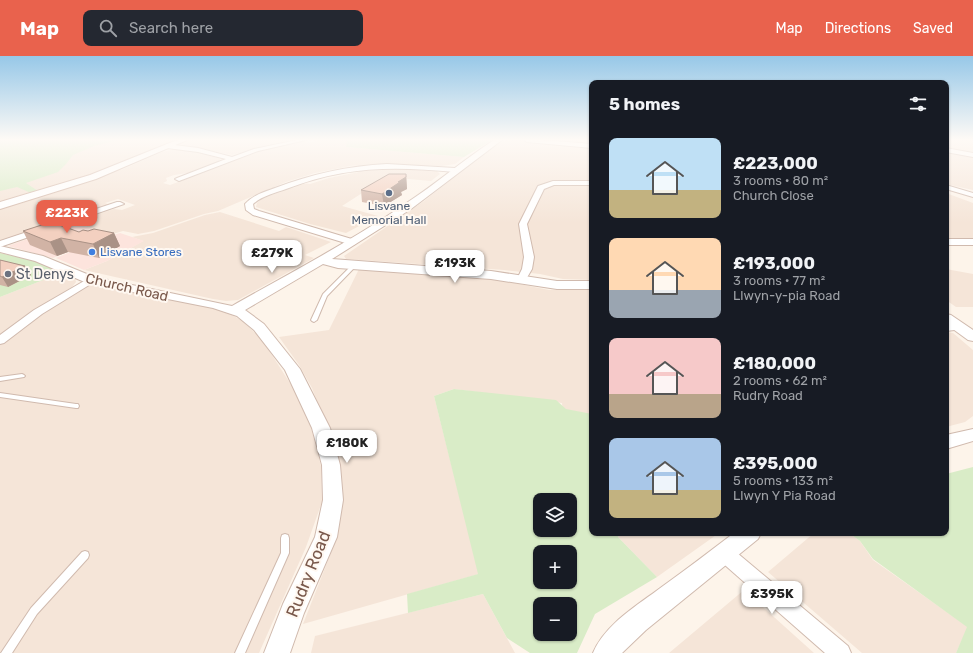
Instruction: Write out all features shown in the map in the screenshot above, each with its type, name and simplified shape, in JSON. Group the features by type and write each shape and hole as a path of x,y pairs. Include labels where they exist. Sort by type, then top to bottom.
{"main road":[{"path":"0,206 82,181 114,168"}],"street":[{"path":"179,179 209,168"},
{"path":"352,242 256,213 250,210 249,204 256,198 317,175 357,168"},
{"path":"414,168 455,170"},
{"path":"234,310 352,242 410,206 458,168"},
{"path":"522,279 527,269 529,257 523,224 541,188 553,182 589,183"},
{"path":"949,188 973,196"},
{"path":"0,244 120,204"},
{"path":"949,242 973,242"},
{"name":"Church Road","path":"0,249 39,258 91,280 234,310"},
{"path":"321,260 330,263 492,275 557,285 589,285"},
{"path":"0,341 38,312 91,280"},
{"name":"Rudry Road","path":"234,310 249,317 259,327 292,369 321,428 331,465 333,500 326,537 292,612 277,653"},
{"path":"953,327 973,337"},
{"path":"949,441 973,435"},
{"path":"606,653 616,640 637,621 746,536"},
{"path":"724,553 841,653"}],"lane":[{"path":"314,320 325,295 355,265"},
{"path":"0,379 22,376"},
{"path":"0,395 76,406"},
{"path":"240,653 285,553 285,538"},
{"path":"6,653 34,611 85,555"}],"shaded area":[{"path":"23,168 111,168 91,176 0,204 0,185"},
{"path":"126,168 202,168 188,173 166,178 167,181 163,183 170,185 215,168 341,168 315,173 286,182 218,211 204,214 154,231 138,234 123,231 109,235 74,222 114,209 122,210 135,205 118,199 105,203 110,205 0,241 0,209"},
{"path":"387,168 436,170 440,174 431,181 387,177 342,206 378,216 346,233 310,224 256,207 260,200 283,190 296,187 295,186 302,183 310,184 329,178 359,172 360,169"},
{"path":"466,168 589,168 589,280 563,279 540,274 504,270 346,259 344,256 424,201"},
{"path":"949,168 973,168 973,190 949,185"},
{"path":"949,194 973,203 973,238 949,238"},
{"path":"220,212 279,231 286,227 331,242 305,255 314,258 238,300 226,301 213,299 84,270 107,261 143,241 132,237 153,233 205,215"},
{"path":"74,222 109,235 53,258 8,246"},
{"path":"120,233 144,241 107,261 84,270 56,258 103,238"},
{"path":"359,269 499,280 549,290 589,290 589,417 563,415 562,403 454,389 434,396 479,574 303,624 338,535 342,489 339,459 312,388 299,365 279,337 329,330"},
{"path":"949,270 973,274 973,307 956,307 949,302"},
{"path":"63,274 75,279 76,282 72,287 43,305 0,336 0,297 51,277"},
{"path":"93,285 200,305 227,312 244,322 263,341 295,391 311,428 321,466 322,502 306,547 259,653 0,653 0,345 22,327 71,295"},
{"path":"949,332 953,333 973,350 973,416 965,422 949,426"},
{"path":"618,536 715,536 657,577"},
{"path":"810,536 853,536 860,541 873,560 968,627 956,653 862,653 768,572"},
{"path":"744,590 814,653 669,653"},
{"path":"483,594 515,653 311,653 315,636"}],"green space":[{"path":"0,168 62,168 58,172 26,183 38,191 31,193 17,187 0,191"},
{"path":"0,253 35,261 55,270 51,277 0,297"},
{"path":"454,389 556,400 566,409 589,413 589,536 618,536 657,577 595,614 577,653 530,653 507,638 483,594 408,613 407,594 478,574 434,396"},
{"path":"973,467 973,653 956,653 967,627 873,559 860,541 853,536 949,536 949,473"}],"building":[{"path":"389,174 406,174 406,177 382,194 361,190"},
{"path":"51,222 79,232 94,229 114,233 93,244 61,238 50,242 23,231"},
{"path":"0,260 25,266 2,277 0,276"}],"place":[{"name":"Lisvane Memorial Hall","path":"389,193"},
{"name":"Lisvane Stores","path":"92,252"},
{"name":"St Denys","path":"8,274"}]}
